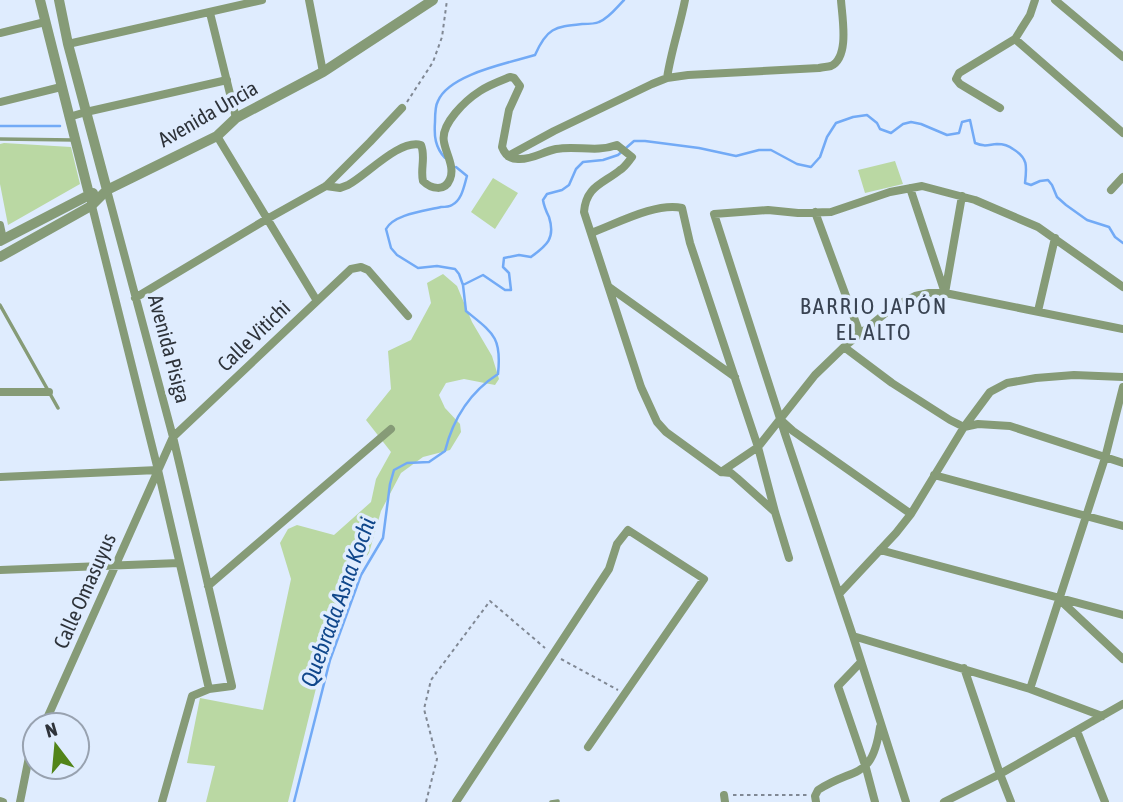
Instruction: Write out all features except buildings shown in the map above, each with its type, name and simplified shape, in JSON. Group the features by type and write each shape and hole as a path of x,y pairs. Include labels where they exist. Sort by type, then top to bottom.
{"street":[{"name":"Avenida Pisiga","path":"40,0 158,470 208,689"},
{"name":"Avenida Pisiga","path":"59,0 68,44 173,437 232,686 208,689 192,696 162,802"},
{"path":"68,44 262,0"},
{"path":"309,0 323,72"},
{"name":"Avenida Uncia","path":"0,257 91,206 107,190 217,136 236,118 323,72 433,0"},
{"path":"667,78 670,55 685,0"},
{"path":"508,156 554,131 667,78 831,66 838,61 842,53 841,0"},
{"path":"1000,108 956,79 959,74 1015,39 1030,15 1035,0"},
{"path":"1055,0 1123,57"},
{"path":"210,13 236,118"},
{"path":"0,33 45,22"},
{"path":"1015,39 1123,132"},
{"path":"326,186 340,188 348,185 396,151 406,145 416,144 421,145 424,151 423,181 433,188 446,185 452,172 443,135 448,121 479,91 499,81 514,78 520,86 509,110 502,147 508,156 514,159 530,159 557,149 598,150 617,145 632,157 623,168 588,194 584,212 642,387 657,422 666,432 722,472 731,473 775,512"},
{"path":"69,117 227,80"},
{"path":"0,102 61,87"},
{"path":"135,298 326,186 402,108"},
{"path":"217,136 317,301"},
{"path":"1111,190 1123,177"},
{"path":"905,802 714,214 768,210 798,214 831,212 890,192 922,186 975,200 1038,227 1123,287"},
{"path":"909,188 945,293"},
{"path":"0,225 1,240 89,194 107,190"},
{"path":"945,293 962,197"},
{"path":"591,233 655,208 682,208 690,243 758,447 789,558"},
{"path":"815,212 860,334"},
{"path":"1038,311 1055,238"},
{"name":"Calle Vitichi","path":"158,470 173,437 351,269 361,267 368,271 408,316"},
{"path":"610,287 736,378"},
{"path":"722,472 758,447 815,375 844,347 904,301 929,293 945,293 1123,329"},
{"path":"844,347 892,383 964,427 978,424 1010,426 1123,463"},
{"path":"839,594 911,514 964,427 984,398 997,387 1055,376 1123,377"},
{"path":"1030,689 1105,458 1123,387"},
{"path":"0,392 49,392"},
{"path":"781,419 793,431 911,514"},
{"path":"208,586 391,429"},
{"path":"0,477 158,470"},
{"name":"Calle Omasuyus","path":"50,711 158,470"},
{"path":"934,475 1123,526"},
{"path":"456,802 609,569 617,544 628,530 704,579 588,747"},
{"path":"880,550 1123,615"},
{"path":"0,570 178,563"},
{"path":"1059,599 1123,659"},
{"path":"853,636 1030,689 1102,716"},
{"path":"861,662 838,686 875,802"},
{"path":"964,668 1011,802"},
{"path":"944,802 1000,774 1123,704"},
{"path":"816,799 818,790 824,786 866,768 874,756 880,724"},
{"path":"1077,731 1105,802"},
{"path":"20,802 24,781"}],"lane":[{"path":"0,139 75,140"},
{"path":"0,305 58,408"},
{"path":"551,802 558,801"}],"path":[{"path":"402,108 433,62 442,37 447,0"},
{"path":"426,802 437,760 424,709 431,680 490,601 552,655 625,694"},
{"path":"724,798 816,799"}],"green space":[{"path":"0,144 71,147 80,184 8,225 0,184"},
{"path":"895,161 903,184 865,193 858,170"},
{"path":"493,178 518,193 495,229 471,212"},
{"path":"443,274 457,286 472,322 492,356 499,379 495,385 464,379 446,383 439,395 445,408 460,424 461,432 450,450 423,457 401,473 381,511 369,553 354,574 334,615 288,802 206,802 215,766 187,763 200,698 263,710 291,579 280,543 288,529 297,525 334,535 371,502 376,479 391,452 366,420 391,389 388,351 411,340 431,303 427,283"}],"waterway":[{"name":"Quebrada Asna Kochi","path":"445,158 437,145 435,132 436,106 444,92 481,71 535,55 543,39 552,31 565,26 599,22 624,0"},
{"path":"463,285 483,275 505,290 511,290 509,273 503,267 504,258 519,255 531,257 545,245 550,236 551,225 543,200 547,194 569,185 576,169 583,162 618,155 634,141 645,141 736,156 771,150 797,164 811,167 820,157 827,137 836,123 867,115 880,129 891,133 903,124 911,122 947,135 959,133 962,122 970,120 975,143 1001,144 1018,152 1026,167 1025,183 1031,185 1048,180 1057,197 1066,205 1087,220 1109,227 1123,243"},
{"path":"0,126 60,126"},
{"name":"Quebrada Asna Kochi","path":"294,802 330,660 361,575 383,538 394,470 407,463 429,462 445,451 464,407 479,389 498,374 497,344 489,331 466,311 459,274 455,269 437,266 418,268 391,248 386,229 403,217 455,203 467,176 456,167"}],"district":[{"name":"BARRIO JAPÓN EL ALTO","path":"874,319"}]}
